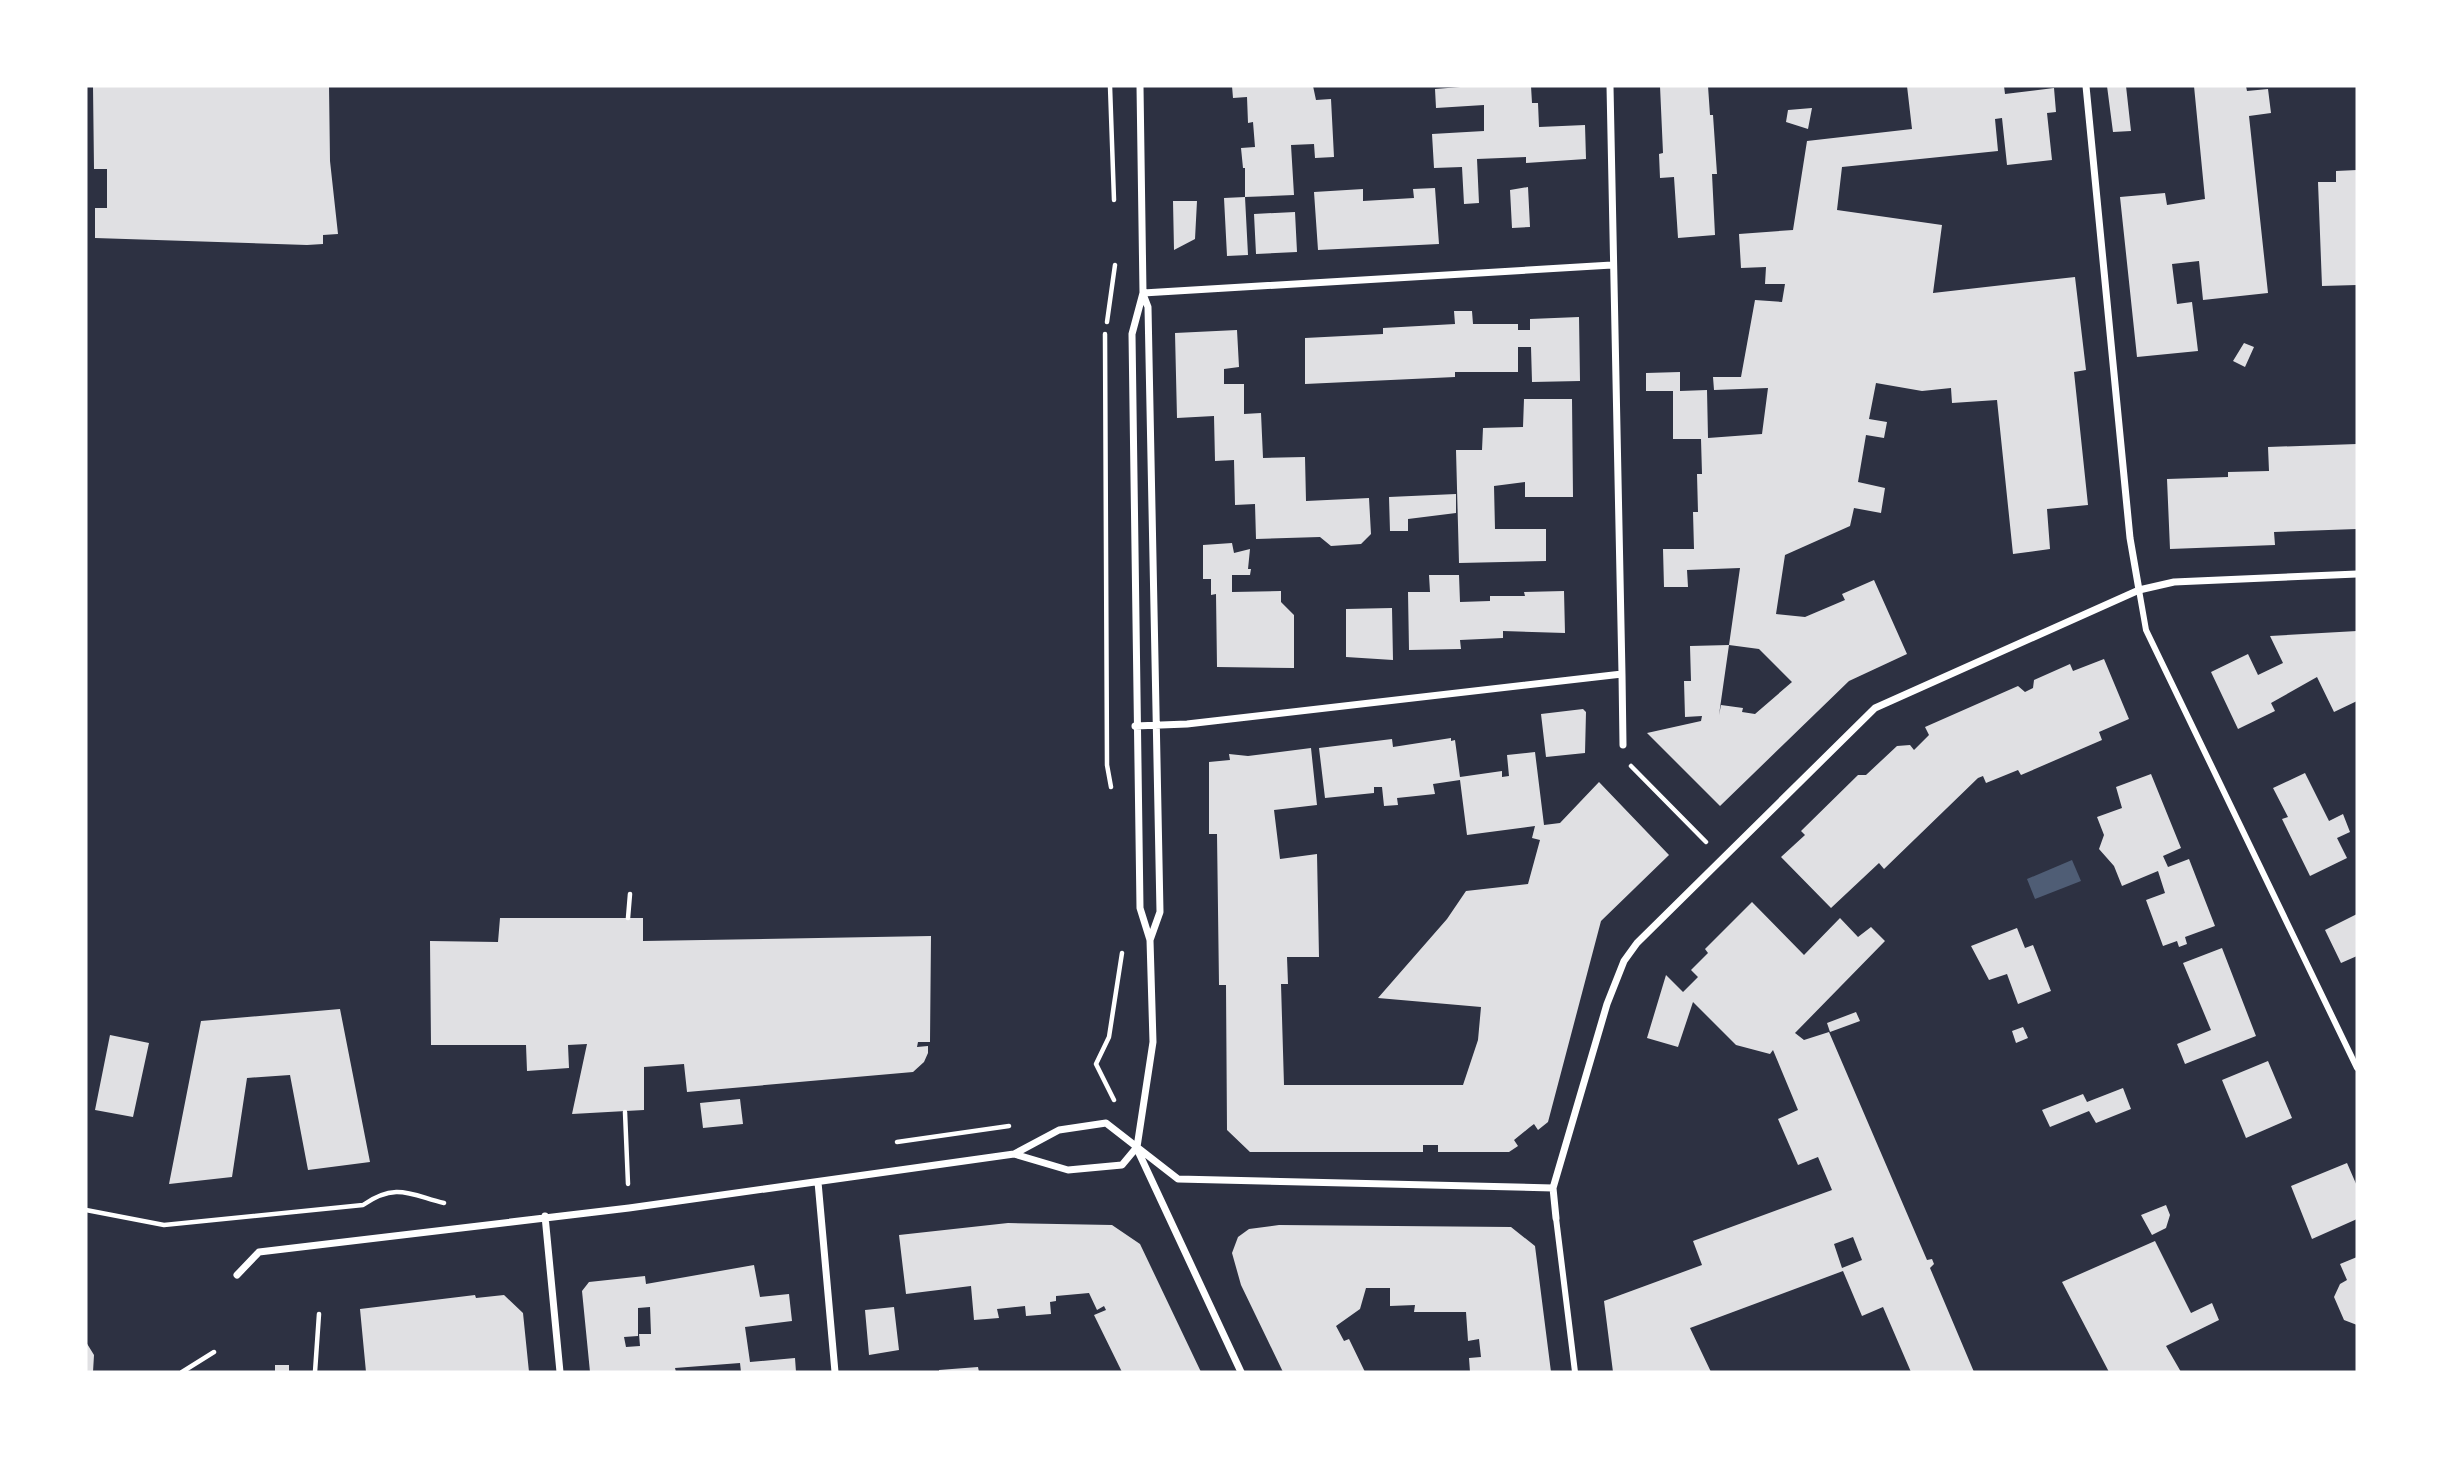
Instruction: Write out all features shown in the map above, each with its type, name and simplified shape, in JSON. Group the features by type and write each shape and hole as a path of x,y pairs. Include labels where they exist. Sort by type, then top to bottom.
{"street":[{"path":"1014,1154 1068,1170 1122,1165 1137,1147 1153,1042 1150,940 1140,908 1135,726 1132,334 1143,293 1140,86"},
{"path":"1609,86 1623,745"},
{"path":"2086,86 2131,548 2146,630 2357,1068"},
{"path":"1143,293 1612,265"},
{"path":"1143,293 1148,307 1160,912 1150,940"},
{"path":"1575,1372 1553,1188 1607,1004 1624,961 1637,943 1875,708 2138,590 2175,582 2357,575"},
{"path":"1135,726 1186,724 1622,674"},
{"path":"237,1275 259,1252 629,1208 818,1182 896,1168 1014,1154 1059,1130 1106,1123 1178,1180 1553,1188"},
{"path":"1137,1147 1241,1372"},
{"path":"818,1182 835,1372"},
{"path":"545,1216 560,1372"}],"path":[{"path":"1623,758 1714,850"},
{"path":"628,918 629,894"},
{"path":"625,1111 629,1208"},
{"path":"86,1209 164,1225 363,1205 385,1193 412,1192"},
{"path":"315,1372 319,1314"},
{"path":"182,1372 214,1352"}],"water":[{"path":"2072,860 2081,881 2035,899 2027,879"}],"building":[{"path":"93,86 329,86 330,161 338,234 323,235 323,244 307,245 95,238 95,208 107,208 107,169 94,169"},
{"path":"1232,86 1313,86 1316,100 1331,99 1334,157 1315,158 1314,144 1291,145 1294,195 1245,197 1245,168 1241,148 1255,147 1253,122 1248,123 1247,97 1233,98"},
{"path":"1531,86 1532,103 1538,103 1539,127 1585,125 1586,159 1526,163 1526,157 1477,159 1479,203 1464,204 1462,167 1434,168 1432,134 1484,131 1484,105 1436,108 1435,89"},
{"path":"1660,86 1708,86 1717,174 1712,174 1715,235 1678,238 1674,177 1660,178 1659,154 1663,153"},
{"path":"1907,86 2004,86 2005,94 2054,88 2056,112 2047,113 2052,160 2007,165 2002,118 1995,119 1998,151 1842,167 1837,210 1942,225 1933,293 2075,277 2086,370 2074,372 2088,505 2047,509 2050,549 2013,554 1997,400 1952,403 1951,388 1922,391 1876,383 1869,419 1887,422 1884,438 1866,435 1858,482 1885,488 1881,513 1854,508 1850,526 1785,555 1776,614 1805,617 1845,600 1842,594 1874,580 1907,654 1849,681 1720,806 1647,733 1701,721 1702,716 1685,717 1684,681 1691,681 1690,646 1729,645 1740,568 1687,570 1688,587 1664,587 1663,549 1694,549 1693,512 1698,512 1697,474 1702,474 1701,439 1673,439 1673,391 1646,391 1646,373 1680,372 1680,391 1707,390 1708,438 1762,434 1768,388 1714,390 1713,377 1741,377 1755,300 1782,302 1785,284 1765,284 1766,267 1741,268 1739,234 1793,230 1807,141 1912,129","holes":["1729,645 1759,649 1792,682 1755,714 1742,712 1743,708 1721,705 1719,715"]},
{"path":"2107,86 2126,86 2131,131 2113,132"},
{"path":"2194,86 2246,86 2247,91 2268,89 2271,113 2249,116 2268,293 2203,300 2199,261 2172,264 2177,304 2192,302 2198,351 2137,357 2120,197 2165,193 2167,205 2205,199"},
{"path":"1812,108 1808,129 1786,122 1788,110"},
{"path":"2357,170 2357,285 2322,286 2318,182 2336,182 2336,171"},
{"path":"1528,187 1530,227 1512,228 1510,190"},
{"path":"1435,188 1439,244 1318,250 1314,192 1363,189 1363,201 1414,198 1413,189"},
{"path":"1245,197 1248,255 1227,256 1224,198"},
{"path":"1173,201 1197,201 1195,239 1174,250"},
{"path":"1295,212 1297,252 1256,254 1254,214"},
{"path":"1454,311 1472,311 1473,324 1518,324 1518,330 1530,330 1530,319 1579,317 1580,381 1532,382 1531,347 1518,347 1518,372 1455,372 1455,377 1305,384 1305,338 1383,334 1383,328 1455,324"},
{"path":"1237,330 1239,367 1224,369 1224,384 1244,384 1244,414 1261,413 1263,458 1305,457 1306,501 1369,498 1371,534 1361,544 1331,546 1320,537 1256,539 1255,504 1235,505 1234,460 1215,461 1214,416 1177,418 1175,333"},
{"path":"2244,343 2254,347 2245,367 2233,361"},
{"path":"1524,399 1572,399 1573,497 1525,497 1525,482 1494,486 1495,529 1546,529 1546,561 1459,563 1456,450 1482,450 1483,428 1523,427"},
{"path":"2357,444 2357,529 2274,532 2275,545 2170,549 2167,479 2228,477 2228,472 2269,471 2268,447"},
{"path":"1456,494 1456,513 1408,519 1408,531 1390,531 1389,497"},
{"path":"1232,543 1234,553 1250,549 1248,569 1251,569 1250,575 1232,575 1232,592 1281,591 1281,602 1294,615 1294,668 1217,667 1216,594 1211,595 1211,579 1203,579 1203,545"},
{"path":"1429,575 1459,575 1460,602 1490,601 1490,596 1525,596 1524,592 1564,591 1565,633 1503,631 1503,638 1460,640 1461,649 1409,650 1408,592 1430,592"},
{"path":"1392,608 1393,660 1346,657 1346,609"},
{"path":"2357,631 2357,701 2334,712 2317,677 2271,703 2275,711 2238,729 2211,672 2248,654 2258,675 2283,663 2270,636"},
{"path":"2104,659 2129,719 2099,732 2102,740 2021,775 2018,770 1986,783 1983,776 1978,778 1884,869 1879,863 1831,908 1781,857 1805,835 1801,831 1858,775 1866,775 1897,746 1910,745 1914,750 1929,735 1925,727 2018,686 2025,692 2033,688 2034,680 2070,664 2073,671"},
{"path":"1583,709 1586,712 1585,753 1546,757 1541,714"},
{"path":"1451,738 1451,741 1455,740 1460,777 1502,771 1502,777 1509,776 1507,755 1535,752 1544,825 1560,823 1599,782 1669,855 1601,921 1548,1122 1538,1130 1534,1124 1530,1127 1514,1140 1518,1146 1509,1152 1438,1152 1438,1145 1423,1145 1423,1152 1250,1152 1227,1130 1226,985 1219,985 1217,834 1209,834 1209,762 1230,760 1229,754 1248,756 1311,748 1317,805 1274,810 1280,859 1317,854 1319,957 1287,957 1288,984 1281,984 1284,1085 1463,1085 1478,1040 1481,1007 1378,998 1447,919 1466,891 1528,884 1540,840 1532,838 1535,826 1467,835 1460,780 1433,784 1435,794 1397,798 1398,805 1384,806 1382,787 1374,787 1374,793 1325,798 1319,748 1392,739 1393,747"},
{"path":"2305,773 2329,821 2343,814 2350,832 2337,838 2347,858 2310,876 2282,819 2288,817 2273,788"},
{"path":"2151,774 2181,848 2163,856 2168,867 2189,859 2215,926 2185,937 2187,944 2179,947 2177,941 2163,946 2146,900 2165,893 2158,871 2122,886 2114,866 2099,849 2104,835 2097,817 2122,808 2116,787"},
{"path":"1752,902 1804,955 1840,918 1858,937 1871,927 1885,941 1795,1033 1804,1040 1829,1032 1927,1260 1932,1259 1934,1264 1930,1268 1974,1372 1911,1372 1883,1307 1862,1316 1843,1271 1690,1328 1711,1372 1613,1372 1604,1301 1702,1265 1693,1241 1832,1190 1818,1157 1798,1165 1778,1119 1798,1110 1773,1050 1770,1054 1736,1045 1693,1002 1678,1047 1647,1038 1666,975 1683,992 1698,977 1691,970 1708,953 1705,949","holes":["1853,1237 1862,1260 1842,1268 1834,1244"]},
{"path":"2357,914 2357,956 2341,963 2325,930"},
{"path":"500,918 643,918 643,941 931,936 930,1042 918,1042 917,1047 928,1046 928,1053 924,1062 913,1072 687,1092 684,1064 644,1067 644,1110 572,1114 587,1044 568,1045 569,1068 527,1071 526,1045 431,1045 430,941 498,942"},
{"path":"2017,928 2025,948 2033,945 2051,991 2018,1004 2007,974 1989,980 1971,946"},
{"path":"2222,948 2256,1036 2185,1064 2177,1044 2211,1030 2183,963"},
{"path":"340,1009 370,1162 308,1170 290,1075 247,1078 232,1177 169,1184 201,1021"},
{"path":"1856,1012 1860,1021 1830,1032 1827,1023"},
{"path":"2023,1027 2028,1038 2016,1043 2012,1031"},
{"path":"110,1035 149,1043 133,1117 95,1110"},
{"path":"2268,1061 2292,1118 2246,1138 2222,1080"},
{"path":"2123,1088 2131,1109 2096,1123 2089,1111 2050,1127 2042,1110 2083,1094 2087,1102"},
{"path":"740,1099 743,1124 703,1128 700,1103"},
{"path":"2347,1163 2357,1186 2357,1219 2312,1239 2291,1186"},
{"path":"2166,1205 2170,1215 2166,1228 2152,1235 2141,1215"},
{"path":"1008,1223 1112,1225 1140,1244 1201,1372 1122,1372 1094,1315 1106,1310 1104,1306 1097,1310 1089,1293 1056,1296 1056,1301 1050,1302 1051,1314 1026,1316 1025,1306 997,1309 999,1318 974,1320 971,1286 906,1294 899,1235"},
{"path":"1279,1225 1511,1227 1535,1246 1551,1372 1470,1372 1469,1358 1481,1357 1479,1339 1468,1341 1466,1312 1414,1312 1415,1305 1390,1306 1390,1288 1366,1288 1360,1309 1336,1326 1344,1341 1349,1339 1365,1372 1283,1372 1241,1285 1232,1253 1238,1237 1249,1229"},
{"path":"2155,1241 2191,1313 2212,1303 2219,1320 2166,1346 2181,1372 2109,1372 2062,1282"},
{"path":"2357,1257 2357,1325 2344,1320 2334,1297 2340,1284 2347,1280 2340,1264"},
{"path":"754,1265 760,1297 789,1294 792,1321 745,1327 750,1362 795,1358 796,1372 741,1372 740,1363 675,1368 676,1372 590,1372 582,1291 589,1282 645,1276 646,1284","holes":["650,1307 651,1334 639,1334 640,1346 626,1347 624,1337 638,1336 638,1308"]},
{"path":"475,1295 476,1298 504,1295 523,1313 529,1372 366,1372 360,1309"},
{"path":"894,1307 899,1350 869,1355 865,1310"},
{"path":"86,1342 94,1355 93,1372 86,1372"},
{"path":"275,1365 289,1365 289,1372 275,1372"},
{"path":"978,1367 979,1372 939,1372 939,1370"}]}
